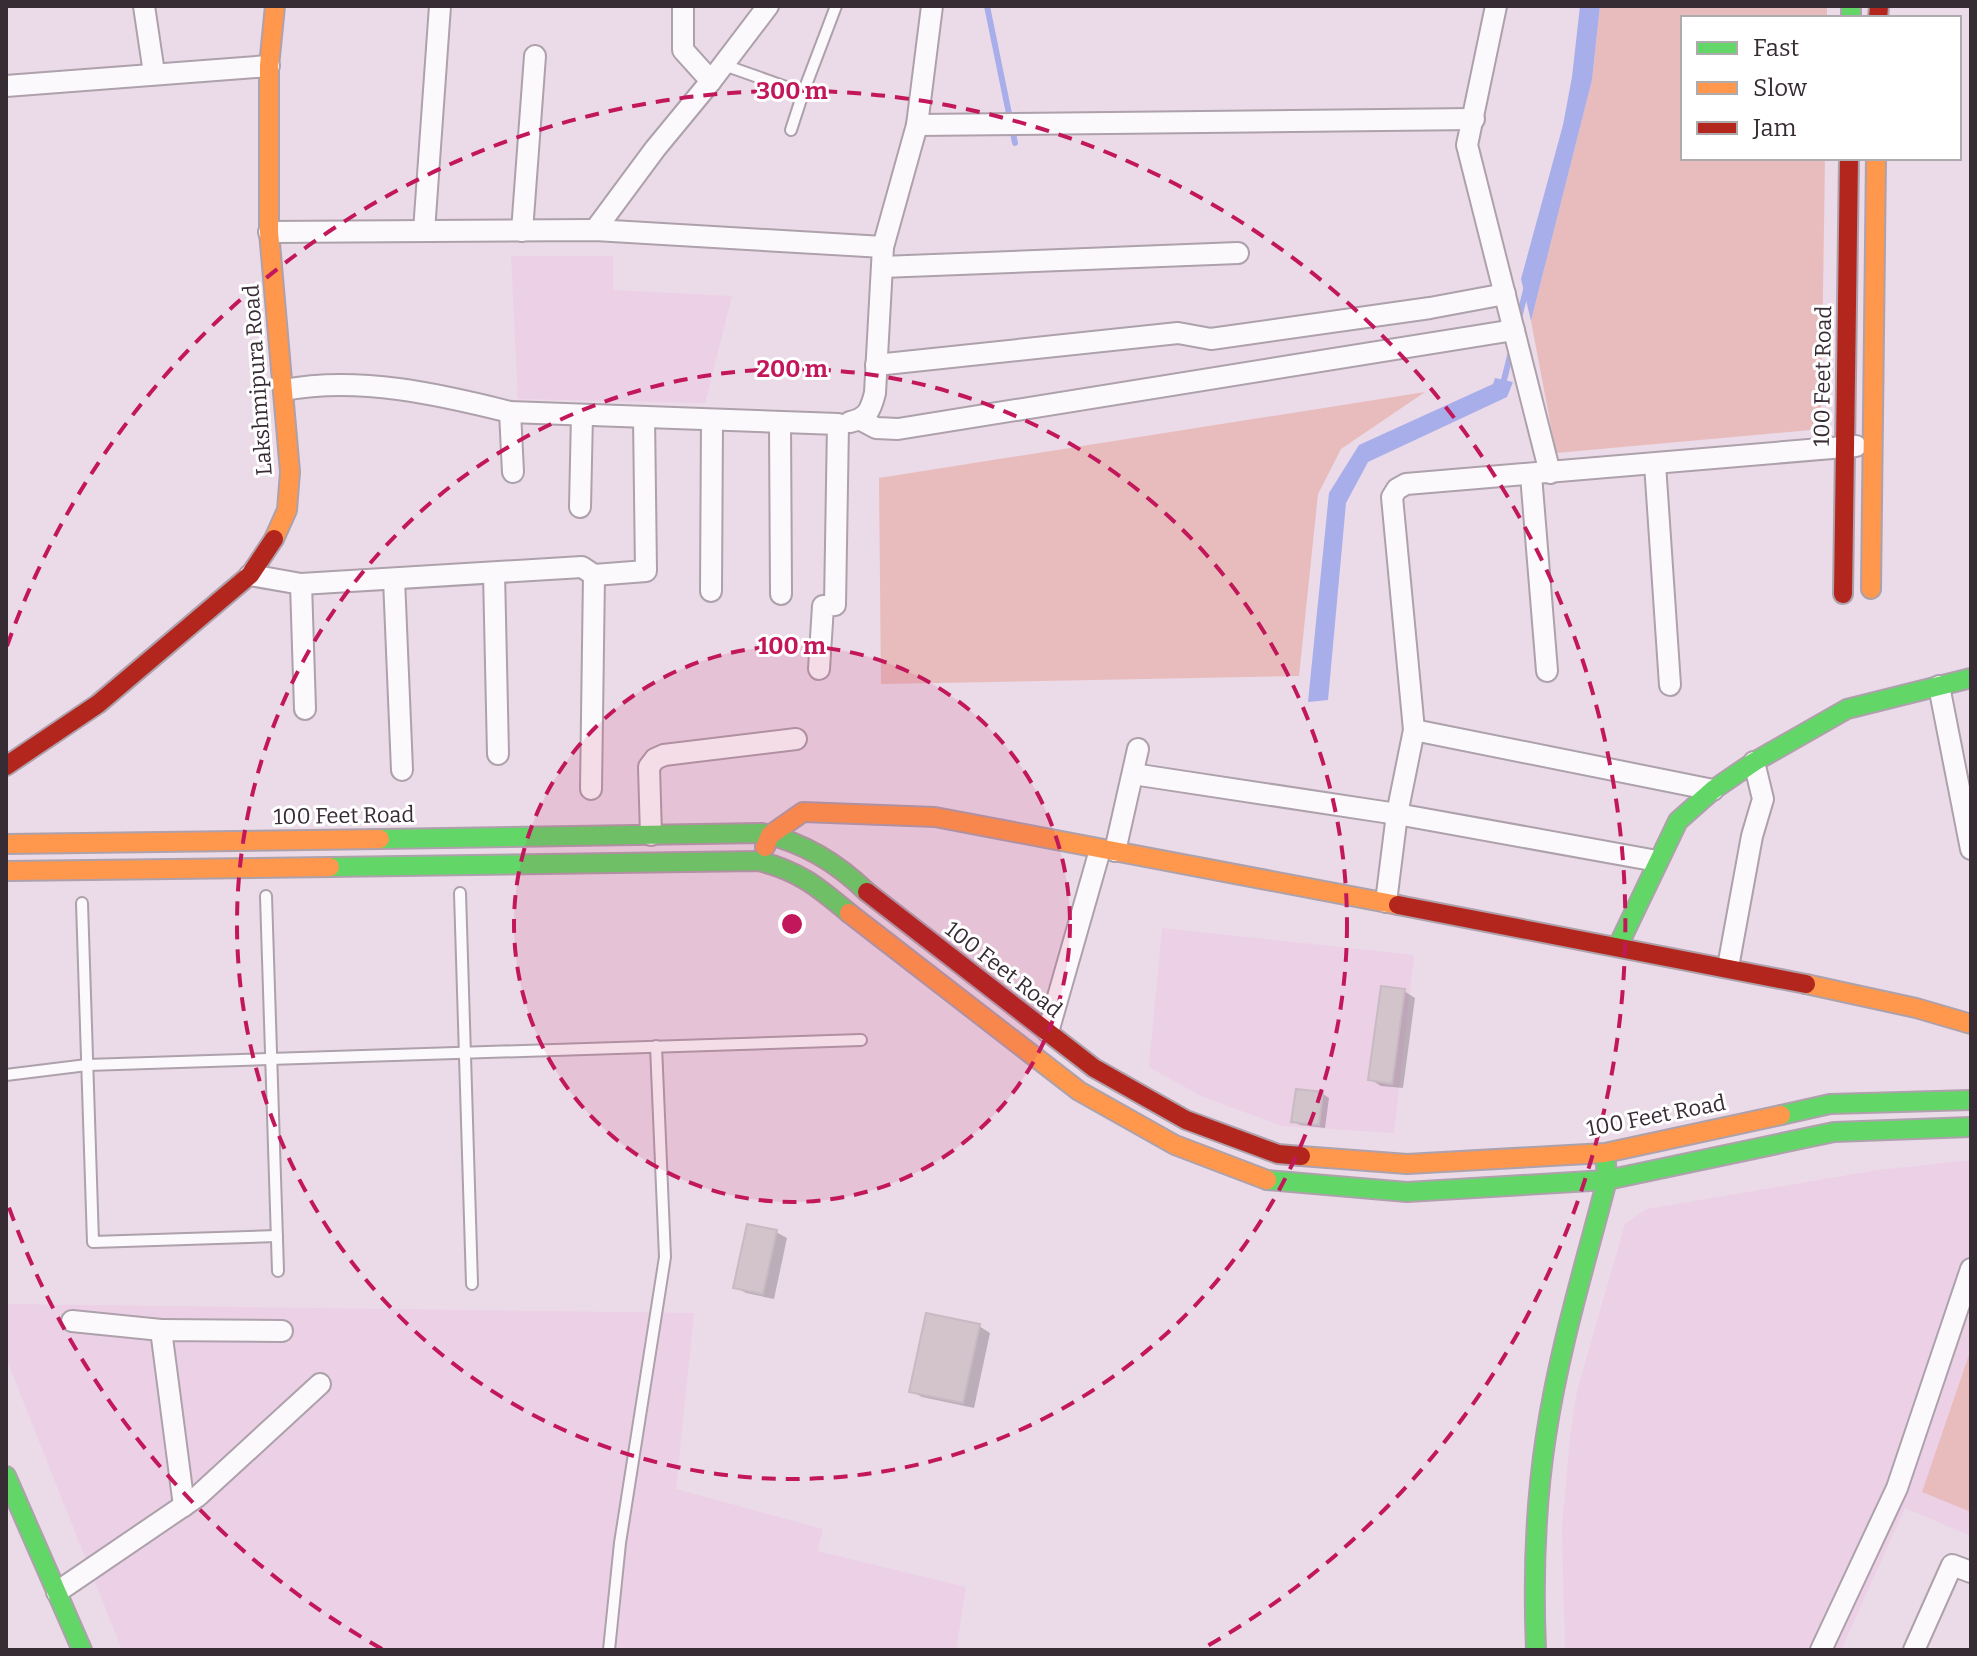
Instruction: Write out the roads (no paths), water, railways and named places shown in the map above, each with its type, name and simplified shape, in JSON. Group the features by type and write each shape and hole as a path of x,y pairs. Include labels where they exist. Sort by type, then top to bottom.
{"main road":[{"name":"Lakshmipura Road","path":"6,766 98,704 250,575 275,537 287,510 290,472 269,232 269,66 275,6"},
{"name":"100 Feet Road","path":"1843,594 1849,160"},
{"path":"1871,589 1876,160"},
{"path":"1618,946 1678,821 1713,790 1754,762 1847,709 1971,678"},
{"path":"759,861 770,835 803,812 935,817 1728,967 1916,1008 1971,1024"},
{"name":"100 Feet Road","path":"6,844 770,835 810,848 841,867 866,892 1094,1068 1186,1120 1278,1154 1407,1164 1605,1153 1830,1104 1971,1100"},
{"path":"6,871 759,861 785,868 823,889 845,910 1079,1091 1175,1145 1272,1182 1407,1192 1607,1180 1834,1132 1971,1127"},
{"path":"1536,1650 1536,1523 1546,1435 1560,1364 1607,1180 1605,1153"},
{"path":"6,1476 82,1650"}],"street":[{"path":"144,6 154,73"},
{"path":"424,231 440,6"},
{"path":"683,6 683,50 718,73"},
{"path":"595,230 768,6"},
{"path":"284,390 308,386 364,385 510,412 780,423 838,424 861,420 870,412 875,393 883,257 917,125 932,6"},
{"path":"1496,6 1467,145 1520,352 1540,474 1547,671"},
{"path":"522,231 535,56"},
{"path":"6,86 269,66"},
{"path":"917,125 1474,119"},
{"path":"269,232 595,230 883,257 1238,253"},
{"path":"876,365 1178,333 1211,339 1506,300"},
{"path":"861,420 876,428 898,429 1514,330"},
{"path":"510,412 513,472"},
{"path":"580,507 582,415"},
{"path":"250,575 301,584 582,567 594,575 646,571 644,417"},
{"path":"711,591 712,420"},
{"path":"780,423 781,594"},
{"path":"819,669 823,606 835,605 838,424"},
{"path":"1386,902 1397,814 1414,730 1392,497 1397,489 1406,484 1873,445"},
{"path":"1655,464 1670,685"},
{"path":"494,573 498,754"},
{"path":"591,789 594,575"},
{"path":"394,579 402,770"},
{"path":"301,584 305,709"},
{"path":"1939,686 1971,849"},
{"path":"1414,730 1713,790"},
{"path":"651,835 649,767 655,759 664,755 796,739"},
{"path":"1048,1032 1133,774 1138,749"},
{"path":"1728,967 1752,836 1763,799 1754,762"},
{"path":"1133,774 1397,814 1657,861"},
{"path":"1821,1650 1897,1488 1971,1269"},
{"path":"72,1321 161,1330 282,1331"},
{"path":"161,1330 184,1506"},
{"path":"57,1592 198,1496 320,1384"},
{"path":"1914,1650 1952,1565 1971,1572"}],"lane":[{"path":"791,130 836,6"},
{"path":"718,73 803,93"},
{"path":"460,893 472,1284"},
{"path":"266,896 278,1271"},
{"path":"82,903 93,1242 277,1236"},
{"path":"6,1075 87,1065 861,1040"},
{"path":"609,1650 620,1543 665,1257 656,1046"}],"water":[{"path":"1580,6 1600,6 1592,80 1531,321 1521,279 1563,125"},
{"path":"1495,378 1513,382 1507,397 1368,462 1346,503 1328,700 1308,702 1329,493 1359,445 1493,384"}],"waterway":[{"path":"987,6 1015,143"},
{"path":"1518,322 1527,286"},
{"path":"1500,387 1512,348"}]}
